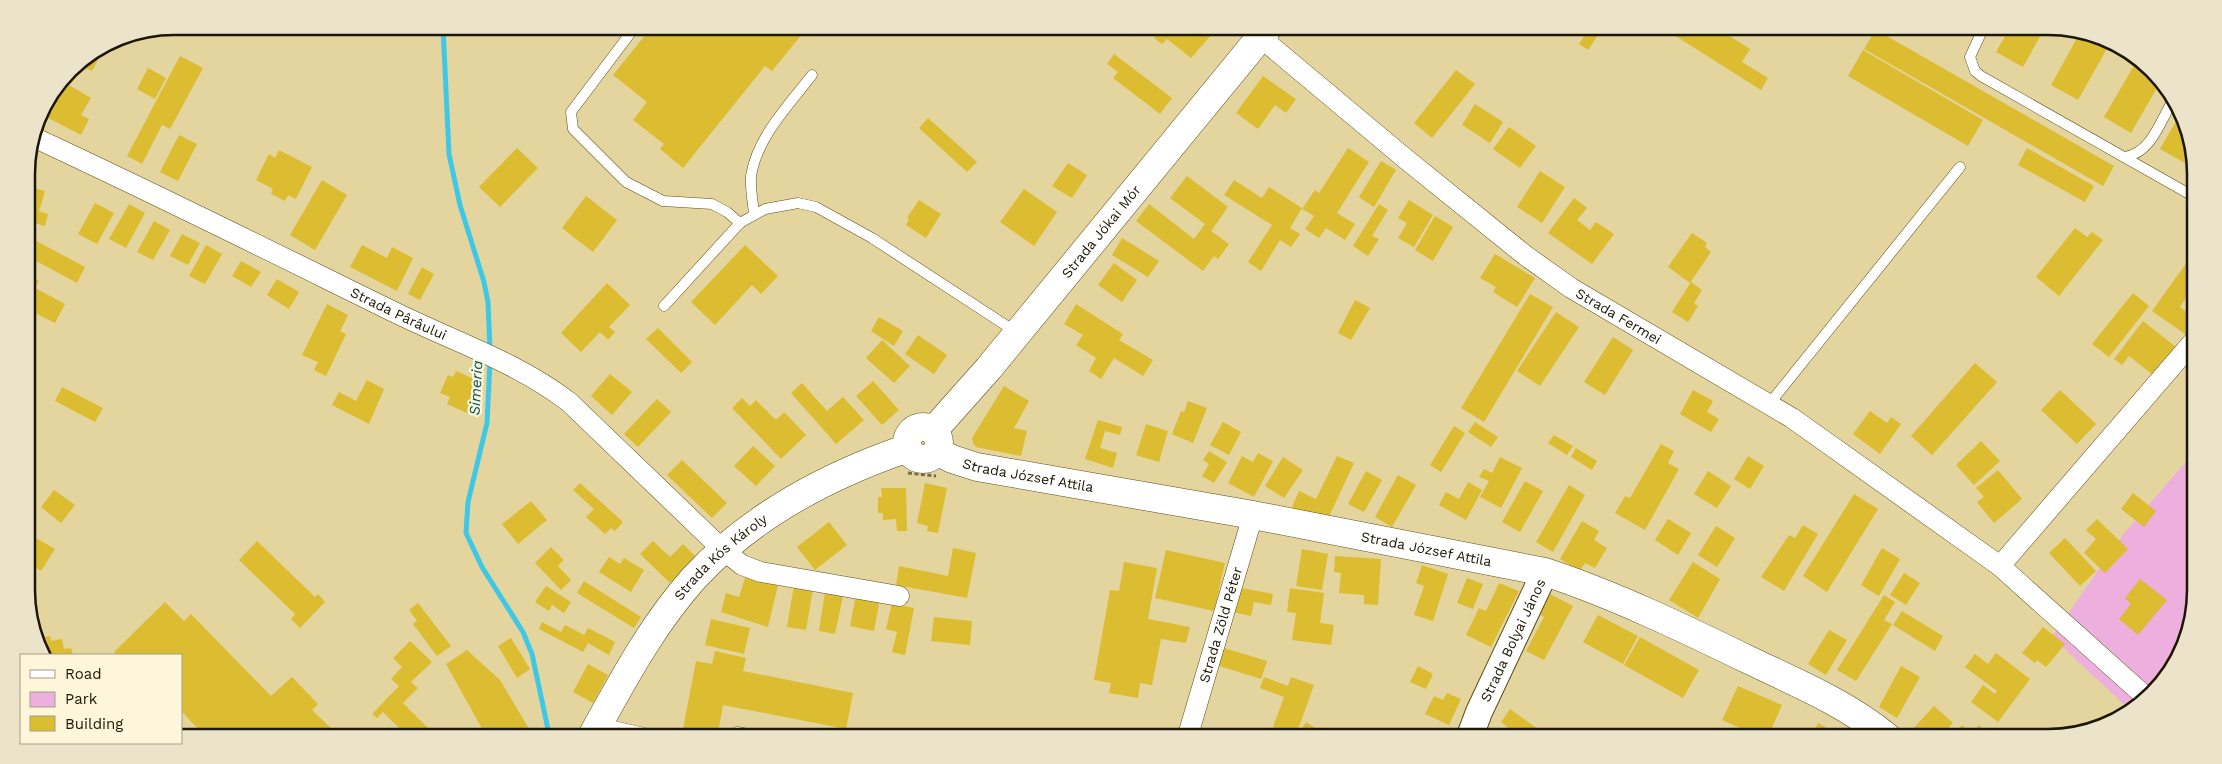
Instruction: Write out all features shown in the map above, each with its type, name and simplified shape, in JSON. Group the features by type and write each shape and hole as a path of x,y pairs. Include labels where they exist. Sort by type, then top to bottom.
{"main road":[{"name":"Strada Jókai Mór","path":"936,453 1017,333 1257,35"},
{"path":"906,460 913,455 921,458 930,457 936,453"},
{"name":"Strada József Attila","path":"936,453 978,467 1253,514 1545,572 1654,617 1783,676 1848,710 1875,729"},
{"name":"Strada Kós Károly","path":"596,728 639,653 662,618 694,578 723,550 770,514 824,482 906,460"}],"street":[{"name":"Strada Fermei","path":"1262,35 1408,160 1544,269 1572,288 1770,403 2000,566 2141,693"},
{"name":"Strada Pârâului","path":"40,140 472,349 525,372 546,384 569,402 723,550 742,565 761,572 898,596"},
{"path":"2000,566 2187,349"},
{"name":"Strada Zöld Péter","path":"1190,729 1253,514"},
{"name":"Strada Bolyai János","path":"1473,729 1545,572"}],"lane":[{"path":"630,35 571,112 573,130 626,182 664,201 712,204 727,212 740,223"},
{"path":"1980,35 1970,56 1975,71 2187,193"},
{"path":"754,214 751,177 758,154 767,134 812,75"},
{"path":"2125,157 2135,155 2148,144 2169,107"},
{"path":"1770,403 1960,167"},
{"path":"664,306 740,223 765,209 798,203 816,207 872,238 1017,333"}],"path":[{"path":"906,460 936,453"}],"green space":[{"path":"2187,461 2187,590 2182,626 2173,652 2164,667 2153,682 2125,705 2052,637 2122,536"}],"building":[{"path":"645,35 801,35 772,71 765,66 683,168 660,149 664,144 633,120 647,102 613,75"},
{"path":"1156,35 1211,35 1191,58 1167,39 1162,44 1154,38"},
{"path":"1585,35 1598,35 1588,50 1579,44"},
{"path":"1674,35 1728,35 1750,49 1742,62 1768,78 1761,90"},
{"path":"1873,35 1885,35 2114,166 2103,186 1864,49"},
{"path":"2006,35 2041,35 2023,67 1996,52"},
{"path":"2077,38 2107,49 2078,100 2051,85"},
{"path":"1863,50 1983,120 1968,146 1848,76"},
{"path":"1114,54 1172,98 1160,114 1113,78 1118,72 1107,64"},
{"path":"100,56 92,71 84,67"},
{"path":"180,56 203,68 170,129 162,125 142,164 127,156"},
{"path":"2134,65 2157,88 2131,133 2104,117"},
{"path":"148,68 166,78 155,99 137,89"},
{"path":"1456,70 1475,84 1432,138 1414,123"},
{"path":"1263,76 1296,99 1286,113 1275,105 1258,129 1236,113"},
{"path":"67,84 91,98 81,115 89,119 81,135 48,118"},
{"path":"1475,104 1503,122 1490,143 1462,125"},
{"path":"928,118 977,162 967,172 919,128"},
{"path":"2176,121 2180,129 2186,164 2160,149"},
{"path":"1509,127 1536,146 1520,168 1493,149"},
{"path":"179,135 197,144 178,181 160,172"},
{"path":"517,148 538,168 500,207 479,187"},
{"path":"1348,148 1369,162 1337,213 1355,224 1345,240 1326,228 1319,238 1305,229 1314,216 1302,209 1315,190 1319,193"},
{"path":"2027,148 2094,186 2085,202 2018,165"},
{"path":"279,150 312,167 296,199 288,195 285,201 271,194 273,189 256,180 269,154 275,158"},
{"path":"1381,161 1396,170 1374,207 1359,197"},
{"path":"1068,163 1087,175 1072,198 1052,186"},
{"path":"1540,171 1565,187 1542,223 1517,207"},
{"path":"1187,176 1228,207 1211,231 1229,244 1218,259 1214,256 1203,271 1136,221 1149,204 1194,239 1205,224 1170,198"},
{"path":"322,180 347,195 315,250 290,235"},
{"path":"1234,180 1262,198 1269,187 1302,208 1290,228 1300,234 1291,247 1280,240 1261,271 1248,262 1272,225 1224,195"},
{"path":"35,188 45,191 39,211 48,214 45,226 35,223"},
{"path":"1024,189 1057,212 1034,246 1000,222"},
{"path":"586,196 617,220 593,252 562,228"},
{"path":"1574,198 1587,208 1577,220 1590,230 1596,222 1614,234 1592,264 1548,233"},
{"path":"919,200 941,214 926,238 906,225 909,219 907,218"},
{"path":"1409,200 1433,215 1414,247 1398,238 1407,223 1398,218"},
{"path":"95,203 114,213 97,244 78,234"},
{"path":"129,204 145,213 126,248 109,239"},
{"path":"1379,204 1388,210 1372,236 1379,239 1368,256 1353,246"},
{"path":"1435,216 1453,227 1433,261 1415,250"},
{"path":"154,221 170,230 153,260 137,252"},
{"path":"2075,228 2087,237 2092,232 2103,240 2059,296 2036,277"},
{"path":"1692,233 1707,243 1705,247 1711,252 1690,283 1668,267"},
{"path":"182,234 200,243 188,265 170,256"},
{"path":"1122,238 1159,261 1148,277 1112,255"},
{"path":"35,240 85,267 77,283 35,260"},
{"path":"206,245 222,254 205,284 189,276"},
{"path":"362,245 387,258 392,247 413,258 397,291 350,267"},
{"path":"745,245 778,276 761,294 752,285 715,325 691,302"},
{"path":"1495,254 1535,278 1517,307 1493,292 1496,287 1480,278"},
{"path":"241,261 261,272 251,287 232,276"},
{"path":"2187,262 2187,297 2180,307 2187,312 2187,335 2152,311"},
{"path":"1114,263 1137,280 1122,302 1098,285"},
{"path":"422,267 434,274 420,300 408,294"},
{"path":"35,279 39,281 35,288"},
{"path":"277,279 299,292 289,309 267,295"},
{"path":"1691,282 1702,290 1694,303 1698,306 1688,322 1672,312"},
{"path":"607,283 630,305 609,327 615,332 608,340 600,332 581,352 561,333"},
{"path":"35,288 65,304 55,323 35,313"},
{"path":"2133,293 2149,306 2109,357 2092,344"},
{"path":"1530,294 1553,307 1484,422 1461,408"},
{"path":"1355,300 1370,308 1351,340 1338,333"},
{"path":"327,304 348,315 340,331 346,334 326,376 314,370 318,362 302,355"},
{"path":"1076,304 1123,334 1119,340 1153,360 1143,376 1114,358 1101,379 1089,371 1096,358 1076,345 1083,335 1064,324"},
{"path":"1556,312 1579,327 1540,386 1517,371"},
{"path":"879,317 903,331 894,346 871,331"},
{"path":"2143,321 2176,347 2153,375 2129,356 2122,365 2114,359"},
{"path":"658,328 692,362 681,373 646,339"},
{"path":"918,335 947,355 934,374 905,354"},
{"path":"1613,337 1633,350 1605,395 1584,382"},
{"path":"882,340 910,366 894,383 866,358"},
{"path":"1975,363 1997,382 1932,455 1911,436"},
{"path":"456,371 481,382 467,413 447,404 450,397 440,393 448,375 453,377"},
{"path":"610,374 632,392 612,415 591,396"},
{"path":"367,380 384,389 369,424 332,405 339,392 356,401"},
{"path":"873,381 899,410 882,425 856,396"},
{"path":"802,383 827,411 843,397 864,420 836,444 791,393"},
{"path":"1004,386 1029,401 1014,428 1027,431 1021,456 976,447 973,443 972,438"},
{"path":"62,387 103,408 95,422 55,401"},
{"path":"1693,390 1713,401 1707,412 1719,419 1711,432 1680,414"},
{"path":"2060,390 2096,424 2077,444 2041,410"},
{"path":"742,398 750,406 756,400 776,420 784,412 806,435 781,459 732,408"},
{"path":"657,399 671,412 638,447 624,434"},
{"path":"1188,401 1207,408 1193,443 1172,434 1181,411 1184,412"},
{"path":"1870,411 1887,423 1891,417 1901,424 1880,454 1853,434"},
{"path":"1098,420 1122,427 1120,435 1105,431 1100,448 1117,453 1113,468 1085,459"},
{"path":"1223,422 1241,432 1229,455 1210,445"},
{"path":"1475,422 1498,437 1491,447 1468,432"},
{"path":"1146,424 1168,431 1159,462 1136,455"},
{"path":"1454,426 1465,433 1441,472 1430,465"},
{"path":"1554,435 1573,446 1567,455 1548,443"},
{"path":"1981,441 2000,461 1974,485 1956,465"},
{"path":"1661,444 1674,451 1668,463 1679,469 1645,530 1615,513 1625,496 1630,498"},
{"path":"753,446 775,466 756,486 734,466"},
{"path":"1576,448 1597,461 1592,470 1571,457"},
{"path":"1209,451 1227,462 1214,483 1202,476 1209,464 1203,460"},
{"path":"1258,453 1273,461 1254,497 1228,483 1242,456 1253,462"},
{"path":"1337,456 1354,463 1326,523 1292,507 1299,491 1316,499"},
{"path":"1748,456 1764,466 1750,489 1734,479"},
{"path":"1283,457 1303,470 1284,498 1265,486"},
{"path":"1500,457 1522,468 1501,508 1480,497 1489,481 1479,477 1484,469 1492,473"},
{"path":"682,460 727,503 712,518 667,475"},
{"path":"1998,470 2022,499 1994,523 1977,502 1984,497 1976,488"},
{"path":"1366,471 1382,480 1364,512 1348,504"},
{"path":"1708,471 1731,486 1717,508 1694,494"},
{"path":"1398,475 1416,485 1392,527 1375,517"},
{"path":"1525,481 1543,491 1520,532 1502,522"},
{"path":"1468,482 1482,490 1466,520 1439,505 1446,492 1459,499"},
{"path":"580,483 623,522 615,531 611,528 605,534 586,517 594,509 573,490"},
{"path":"925,483 947,488 938,533 927,531 928,526 917,523"},
{"path":"1569,485 1585,495 1553,552 1536,542"},
{"path":"881,488 906,488 907,531 897,531 896,519 883,520 883,513 878,513 878,497 882,497"},
{"path":"54,490 75,505 61,523 41,507"},
{"path":"2133,493 2156,511 2144,527 2121,509"},
{"path":"1854,494 1878,509 1827,592 1803,576"},
{"path":"531,501 547,520 518,544 502,524"},
{"path":"1668,519 1691,533 1678,555 1655,540"},
{"path":"2097,519 2128,549 2105,573 2084,553 2096,539 2086,530"},
{"path":"1582,521 1599,531 1594,540 1607,548 1595,568 1585,563 1580,571 1560,559"},
{"path":"829,522 847,545 815,570 797,547"},
{"path":"1803,525 1818,534 1784,591 1761,577 1789,535 1795,538"},
{"path":"1716,526 1735,538 1717,567 1698,555"},
{"path":"35,537 55,549 41,571 35,567"},
{"path":"2065,538 2096,571 2080,586 2049,553"},
{"path":"257,541 315,597 318,594 325,602 300,628 291,619 295,614 239,560"},
{"path":"653,541 670,557 683,544 696,557 670,583 640,554"},
{"path":"551,547 564,560 558,566 571,580 561,590 535,563"},
{"path":"953,548 976,553 967,598 896,585 899,566 948,576"},
{"path":"1882,548 1900,559 1879,596 1861,585"},
{"path":"1302,549 1328,554 1322,590 1296,586"},
{"path":"1166,550 1225,563 1214,611 1155,598"},
{"path":"1335,556 1381,559 1378,605 1364,604 1364,595 1339,593 1341,573 1334,572"},
{"path":"609,557 620,564 624,558 644,570 631,592 599,572"},
{"path":"1124,562 1157,568 1148,619 1190,627 1186,643 1161,639 1152,685 1140,683 1138,698 1109,693 1111,683 1094,680 1110,590 1119,591"},
{"path":"1693,562 1720,579 1698,618 1669,600"},
{"path":"1422,565 1448,574 1433,621 1414,615 1424,586 1416,583"},
{"path":"747,572 779,581 768,627 721,612 726,593 739,597"},
{"path":"1904,573 1920,583 1906,605 1890,595"},
{"path":"1467,578 1483,584 1473,609 1457,603"},
{"path":"2140,579 2167,600 2138,635 2119,619 2131,604 2125,598"},
{"path":"584,581 641,617 634,628 577,593"},
{"path":"1499,583 1519,591 1491,647 1466,635 1479,608 1486,611"},
{"path":"794,585 813,589 806,630 787,627"},
{"path":"546,586 571,602 564,613 552,605 549,611 535,602"},
{"path":"1237,587 1273,594 1271,605 1254,602 1251,616 1232,612"},
{"path":"1290,588 1324,593 1320,623 1334,625 1331,645 1292,640 1296,613 1287,612"},
{"path":"825,592 843,596 835,634 819,631"},
{"path":"1546,592 1573,606 1544,660 1526,651 1544,617 1535,612"},
{"path":"856,595 880,599 874,631 850,626"},
{"path":"1884,595 1895,602 1884,620 1892,624 1856,681 1837,670"},
{"path":"165,602 184,621 191,614 271,696 292,677 318,704 312,710 332,729 198,729 182,712 182,654 116,654 114,652"},
{"path":"418,603 451,646 437,656 413,624 417,621 409,610"},
{"path":"892,603 914,608 905,655 892,652 897,632 886,629"},
{"path":"1902,611 1943,636 1935,651 1893,625"},
{"path":"1598,615 1638,636 1623,664 1583,642"},
{"path":"934,617 972,621 970,645 931,641"},
{"path":"711,619 750,628 744,654 705,645"},
{"path":"542,622 561,632 565,625 584,635 588,628 615,642 609,655 588,643 583,652 539,629"},
{"path":"2043,627 2065,644 2046,667 2037,660 2035,663 2022,653"},
{"path":"1829,630 1847,640 1826,675 1808,664"},
{"path":"50,636 51,641 62,639 64,649 71,648 73,654 51,654 44,637"},
{"path":"1640,637 1699,670 1683,698 1624,665"},
{"path":"511,638 530,669 517,678 498,646"},
{"path":"410,641 432,662 411,682 418,688 403,703 429,729 400,729 383,712 377,718 372,714 399,686 391,679 402,667 393,658"},
{"path":"1221,647 1267,661 1261,679 1216,665"},
{"path":"467,650 500,680 529,729 482,729 446,664"},
{"path":"715,651 746,658 743,671 853,693 846,729 723,705 719,729 683,729 696,661 712,664"},
{"path":"1996,653 2030,679 1998,722 1971,702 1983,685 1995,694 1997,691 1965,667 1975,654 1988,664"},
{"path":"588,664 608,675 593,703 573,692"},
{"path":"1418,666 1433,674 1426,689 1410,682"},
{"path":"1901,666 1920,677 1897,718 1879,707"},
{"path":"1264,677 1288,686 1291,677 1314,685 1298,729 1279,729 1273,727 1284,697 1260,688"},
{"path":"1738,686 1782,705 1772,729 1742,729 1722,720"},
{"path":"1447,693 1461,699 1449,725 1425,714 1434,696 1443,700"},
{"path":"1934,706 1953,723 1947,729 1913,729"},
{"path":"1510,709 1538,729 1510,729 1501,722"},
{"path":"1306,722 1316,729 1302,729"},
{"path":"1818,723 1829,729 1815,729"}],"waterway":[{"name":"Simeria","path":"443,35 449,154 460,205 484,282 488,302 490,350"},
{"name":"Simeria","path":"490,361 487,423 468,502 466,533 482,567 523,632 532,654 548,729"}]}
